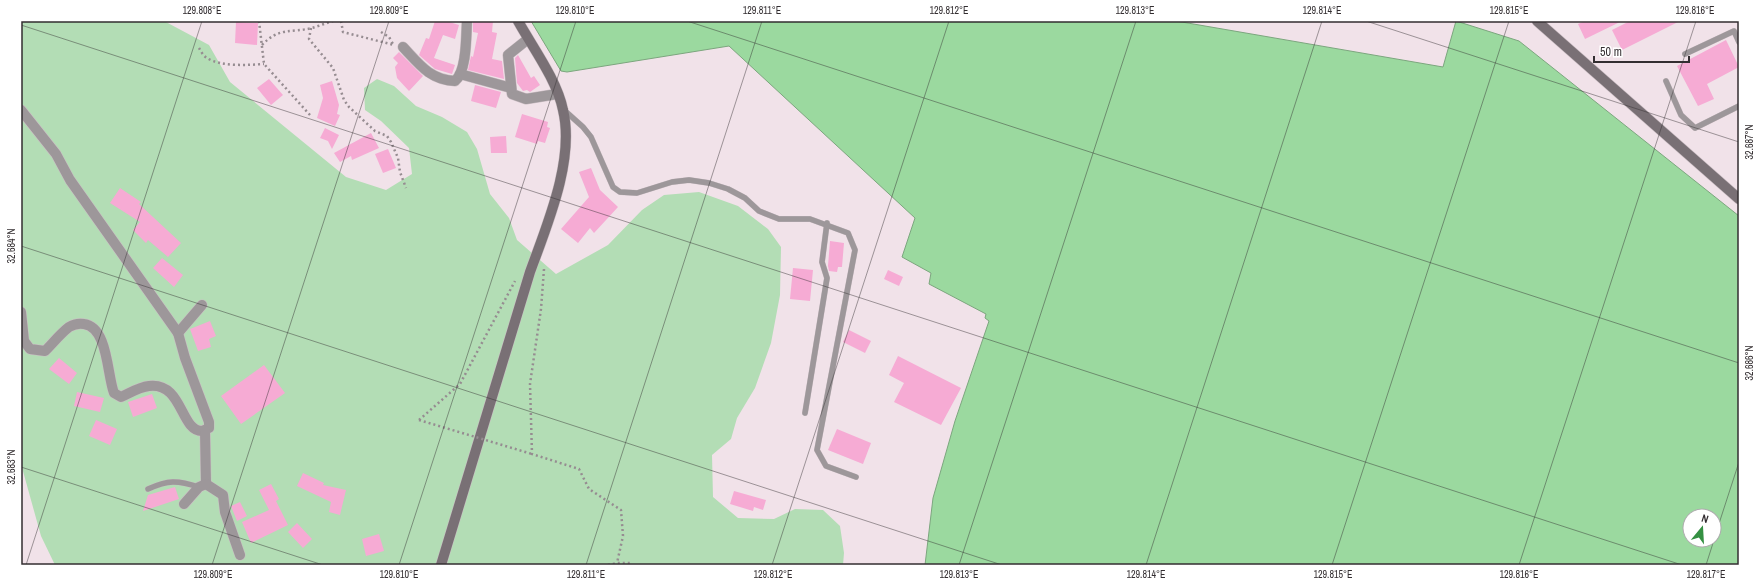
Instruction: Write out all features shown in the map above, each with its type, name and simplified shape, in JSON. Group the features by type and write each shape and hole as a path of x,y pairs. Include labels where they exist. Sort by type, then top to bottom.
{"street":[{"path":"398,46 431,76 455,81 460,74 463,60 466,21"},
{"path":"440,565 530,272 562,175 565,143 563,110 557,94 518,21"},
{"path":"1537,21 1739,199"},
{"path":"528,39 508,55 512,94 526,99 557,94"},
{"path":"460,74 511,88"},
{"path":"21,110 56,154 70,180 178,333 185,358 209,422 209,428 205,431 202,485 184,504"},
{"path":"178,333 202,305"},
{"path":"21,312 24,341 28,347 34,350 44,351 69,327 77,323 87,324 95,329 101,338 114,393 121,397 140,388 155,385 162,387 172,394 192,428 198,431 205,431"},
{"path":"202,485 223,495 225,512 240,555"}],"lane":[{"path":"1685,54 1734,31 1739,42"},
{"path":"1666,82 1681,116 1695,128 1739,106"},
{"path":"563,110 583,127 591,138 613,187 620,192 637,193 672,182 689,180 709,183 728,189 745,198 759,211 780,219 810,219 826,223 848,233 855,250 817,450 826,466 856,477"},
{"path":"805,413 827,278 822,262 826,223"},
{"path":"148,489 165,482 181,481 202,485"}],"path":[{"path":"259,21 264,64 310,115"},
{"path":"262,45 271,36 280,32 310,28 334,21"},
{"path":"341,21 343,32 398,46"},
{"path":"310,28 309,39 333,68 344,100 349,107 375,131 387,136 391,142 398,158 400,172 406,188"},
{"path":"381,32 389,37 398,46"},
{"path":"199,48 205,57 212,60 235,65 264,64"},
{"path":"532,454 530,384 541,309 544,263"},
{"path":"516,278 460,384 419,420 579,469 589,489 621,510 623,536 617,563"},
{"path":"608,565 617,563 631,563"}],"shaded area":[{"path":"21,21 164,21 209,45 230,82 346,177 386,190 412,174 409,148 381,121 365,110 364,88 377,79 394,86 416,106 442,117 467,132 477,149 490,194 509,218 517,240 556,274 608,245 642,210 664,195 699,192 738,206 768,229 781,247 780,295 771,343 755,388 737,418 731,439 712,455 713,497 738,518 774,519 795,509 823,510 840,526 844,553 843,565 55,565 41,536 21,464"},
{"path":"531,21 1176,21 1443,67 1456,21 1519,41 1739,216 1739,565 925,565 933,498 955,421 989,321 985,318 986,314 929,284 931,273 902,257 915,218 729,46 567,72 561,71"}],"building":[{"path":"435,21 446,21 459,25 455,39 443,35 434,58 455,65 452,74 435,69 419,55 426,38 429,39"},
{"path":"473,21 493,21 492,32 497,33 492,59 502,61 504,79 468,70 471,56 473,57 478,33 473,32"},
{"path":"1585,21 1622,21 1585,39 1578,24"},
{"path":"1630,21 1680,21 1622,50 1612,30"},
{"path":"236,22 258,23 257,45 235,43"},
{"path":"1726,40 1739,67 1707,84 1714,99 1698,106 1677,66"},
{"path":"399,52 423,76 409,91 397,78 395,67 398,63 393,58"},
{"path":"518,55 531,78 534,76 540,85 530,92 527,90 523,91 517,83 515,58"},
{"path":"269,79 283,95 271,105 257,88"},
{"path":"332,81 339,105 337,114 340,115 335,126 317,118 323,98 320,85"},
{"path":"475,85 501,92 496,108 471,101"},
{"path":"522,114 548,122 547,127 550,128 545,143 538,141 537,144 515,137"},
{"path":"325,128 339,135 332,149 328,141 320,138"},
{"path":"371,133 379,148 352,160 351,156 340,162 334,153"},
{"path":"506,136 507,153 491,153 490,137"},
{"path":"388,149 396,168 383,173 375,154"},
{"path":"591,168 600,190 618,207 594,233 590,228 578,243 561,229 589,197 579,172"},
{"path":"120,188 141,202 139,204 181,243 168,257 148,240 146,243 133,230 140,222 110,203"},
{"path":"830,241 844,243 842,267 838,267 837,272 829,271"},
{"path":"162,258 183,275 174,287 153,268"},
{"path":"793,268 813,270 810,301 790,299"},
{"path":"888,270 903,277 899,286 884,279"},
{"path":"210,321 216,336 209,339 211,347 198,351 190,329"},
{"path":"849,330 871,341 865,353 843,342"},
{"path":"898,356 961,388 941,425 894,402 904,383 889,375"},
{"path":"59,358 77,373 69,384 49,369"},
{"path":"264,365 285,393 241,424 221,396"},
{"path":"77,392 104,398 100,412 74,406"},
{"path":"152,394 157,408 133,417 128,402"},
{"path":"96,420 117,429 110,445 89,436"},
{"path":"837,429 871,443 863,464 828,450"},
{"path":"303,473 324,483 323,485 346,490 340,515 329,512 331,502 297,486"},
{"path":"271,484 279,499 276,501 288,525 251,543 242,522 269,510 259,490"},
{"path":"175,487 179,499 143,511 148,495"},
{"path":"734,491 766,500 763,510 754,507 753,511 730,504"},
{"path":"240,502 247,516 237,521 231,506"},
{"path":"297,523 312,539 303,548 288,532"},
{"path":"379,534 384,551 366,556 362,539"}]}
